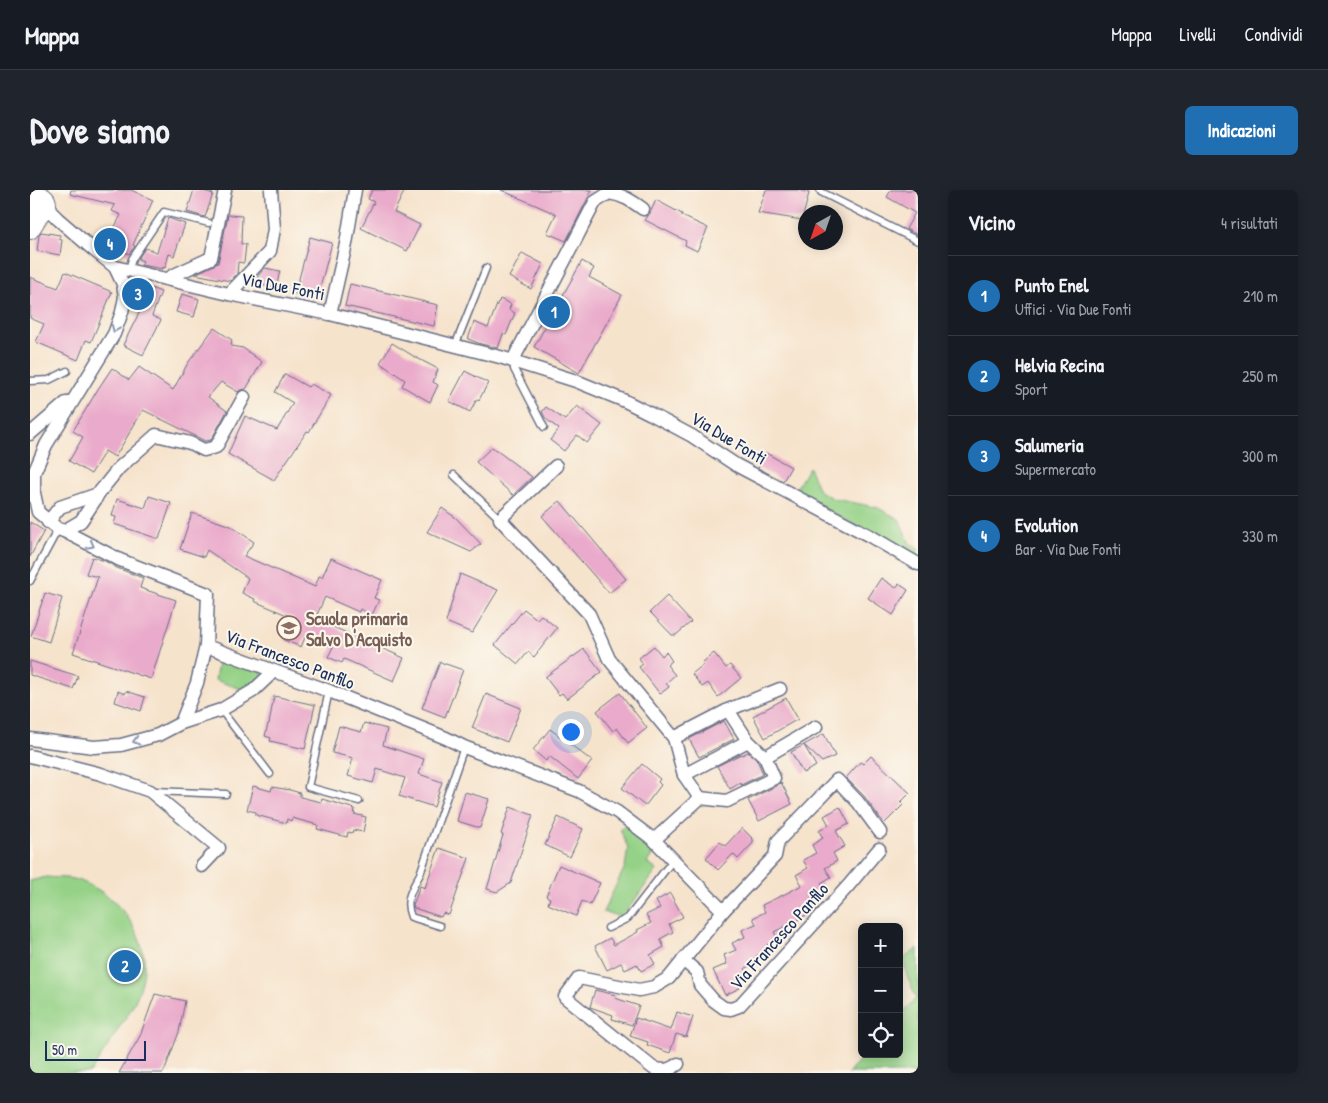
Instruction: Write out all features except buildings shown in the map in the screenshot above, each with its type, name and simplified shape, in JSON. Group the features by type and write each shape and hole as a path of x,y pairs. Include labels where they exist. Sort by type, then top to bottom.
{"street":[{"path":"171,280 172,276 211,258 225,190"},
{"name":"Via Due Fonti","path":"229,294 270,251 274,229 271,190"},
{"name":"Via Due Fonti","path":"330,314 346,244 355,190"},
{"path":"513,360 595,202 609,193 618,194 627,197 643,209"},
{"name":"Via Due Fonti","path":"39,207 115,266 229,294 330,314 513,360 576,381 626,401 692,436 736,465 870,536 918,564"},
{"path":"56,527 38,512 34,493 34,473 46,445 114,334 125,297 115,266"},
{"path":"30,434 79,391"},
{"path":"56,527 81,520 98,494 119,468 156,435 190,443 204,450 216,447 244,397"},
{"path":"556,466 500,519 590,614 609,659 674,738 684,775 700,798"},
{"path":"56,527 60,507 98,494"},
{"name":"Via Francesco Panfilo","path":"56,527 120,560 208,594 206,646 272,672 329,691 464,747 579,791 617,812 654,840 723,911"},
{"path":"181,723 197,683 206,646"},
{"path":"30,739 94,746 121,745 158,735 181,723 221,710 253,691 272,672"},
{"path":"674,738 728,710 780,689"},
{"path":"654,840 700,798 727,801 774,778 765,757 748,741 728,710"},
{"path":"765,757 816,727"},
{"path":"684,775 748,741"},
{"path":"30,756 101,774 150,791 219,848 202,866"},
{"path":"678,1064 669,1070 653,1068 565,997 579,978 639,990 654,987 669,978 723,911 775,856 778,841 837,780 858,802 880,832"},
{"name":"Via Francesco Panfilo","path":"683,960 697,972 700,985 713,1000 724,1008 730,1009 739,1006 849,885 879,849"}],"lane":[{"path":"820,190 918,241"},
{"path":"129,269 132,259 164,212 209,223"},
{"path":"456,346 486,268"},
{"path":"513,360 514,369 544,427"},
{"path":"30,381 49,380 67,371"},
{"path":"454,475 500,519"},
{"path":"30,580 56,527"},
{"path":"329,691 308,787 359,801"},
{"path":"221,710 270,774"},
{"path":"440,926 411,917 408,908 410,892 420,874 464,747"},
{"path":"150,791 226,794"},
{"path":"608,928 628,918 673,860"}],"green space":[{"path":"809,467 819,491 834,499 876,507 899,519 910,544 918,549 918,560 794,492"},
{"path":"219,658 263,672 262,680 241,689 215,680"},
{"path":"624,825 655,850 647,863 657,870 622,917 603,912 625,867 628,848 620,829"},
{"path":"46,877 73,879 97,889 108,897 127,916 140,940 143,953 144,974 136,998 127,1016 90,1073 30,1073 30,881"},
{"path":"918,948 918,1073 848,1073 861,1058 903,1058 903,1013 916,998 907,976 903,959"}],"place":[{"name":"Evolution","path":"110,244"},
{"name":"Salumeria","path":"138,294"},
{"name":"Punto Enel","path":"554,312"},
{"name":"Scuola primaria Salvo D'Acquisto","path":"289,628"},
{"name":"Helvia Recina","path":"125,966"}]}
